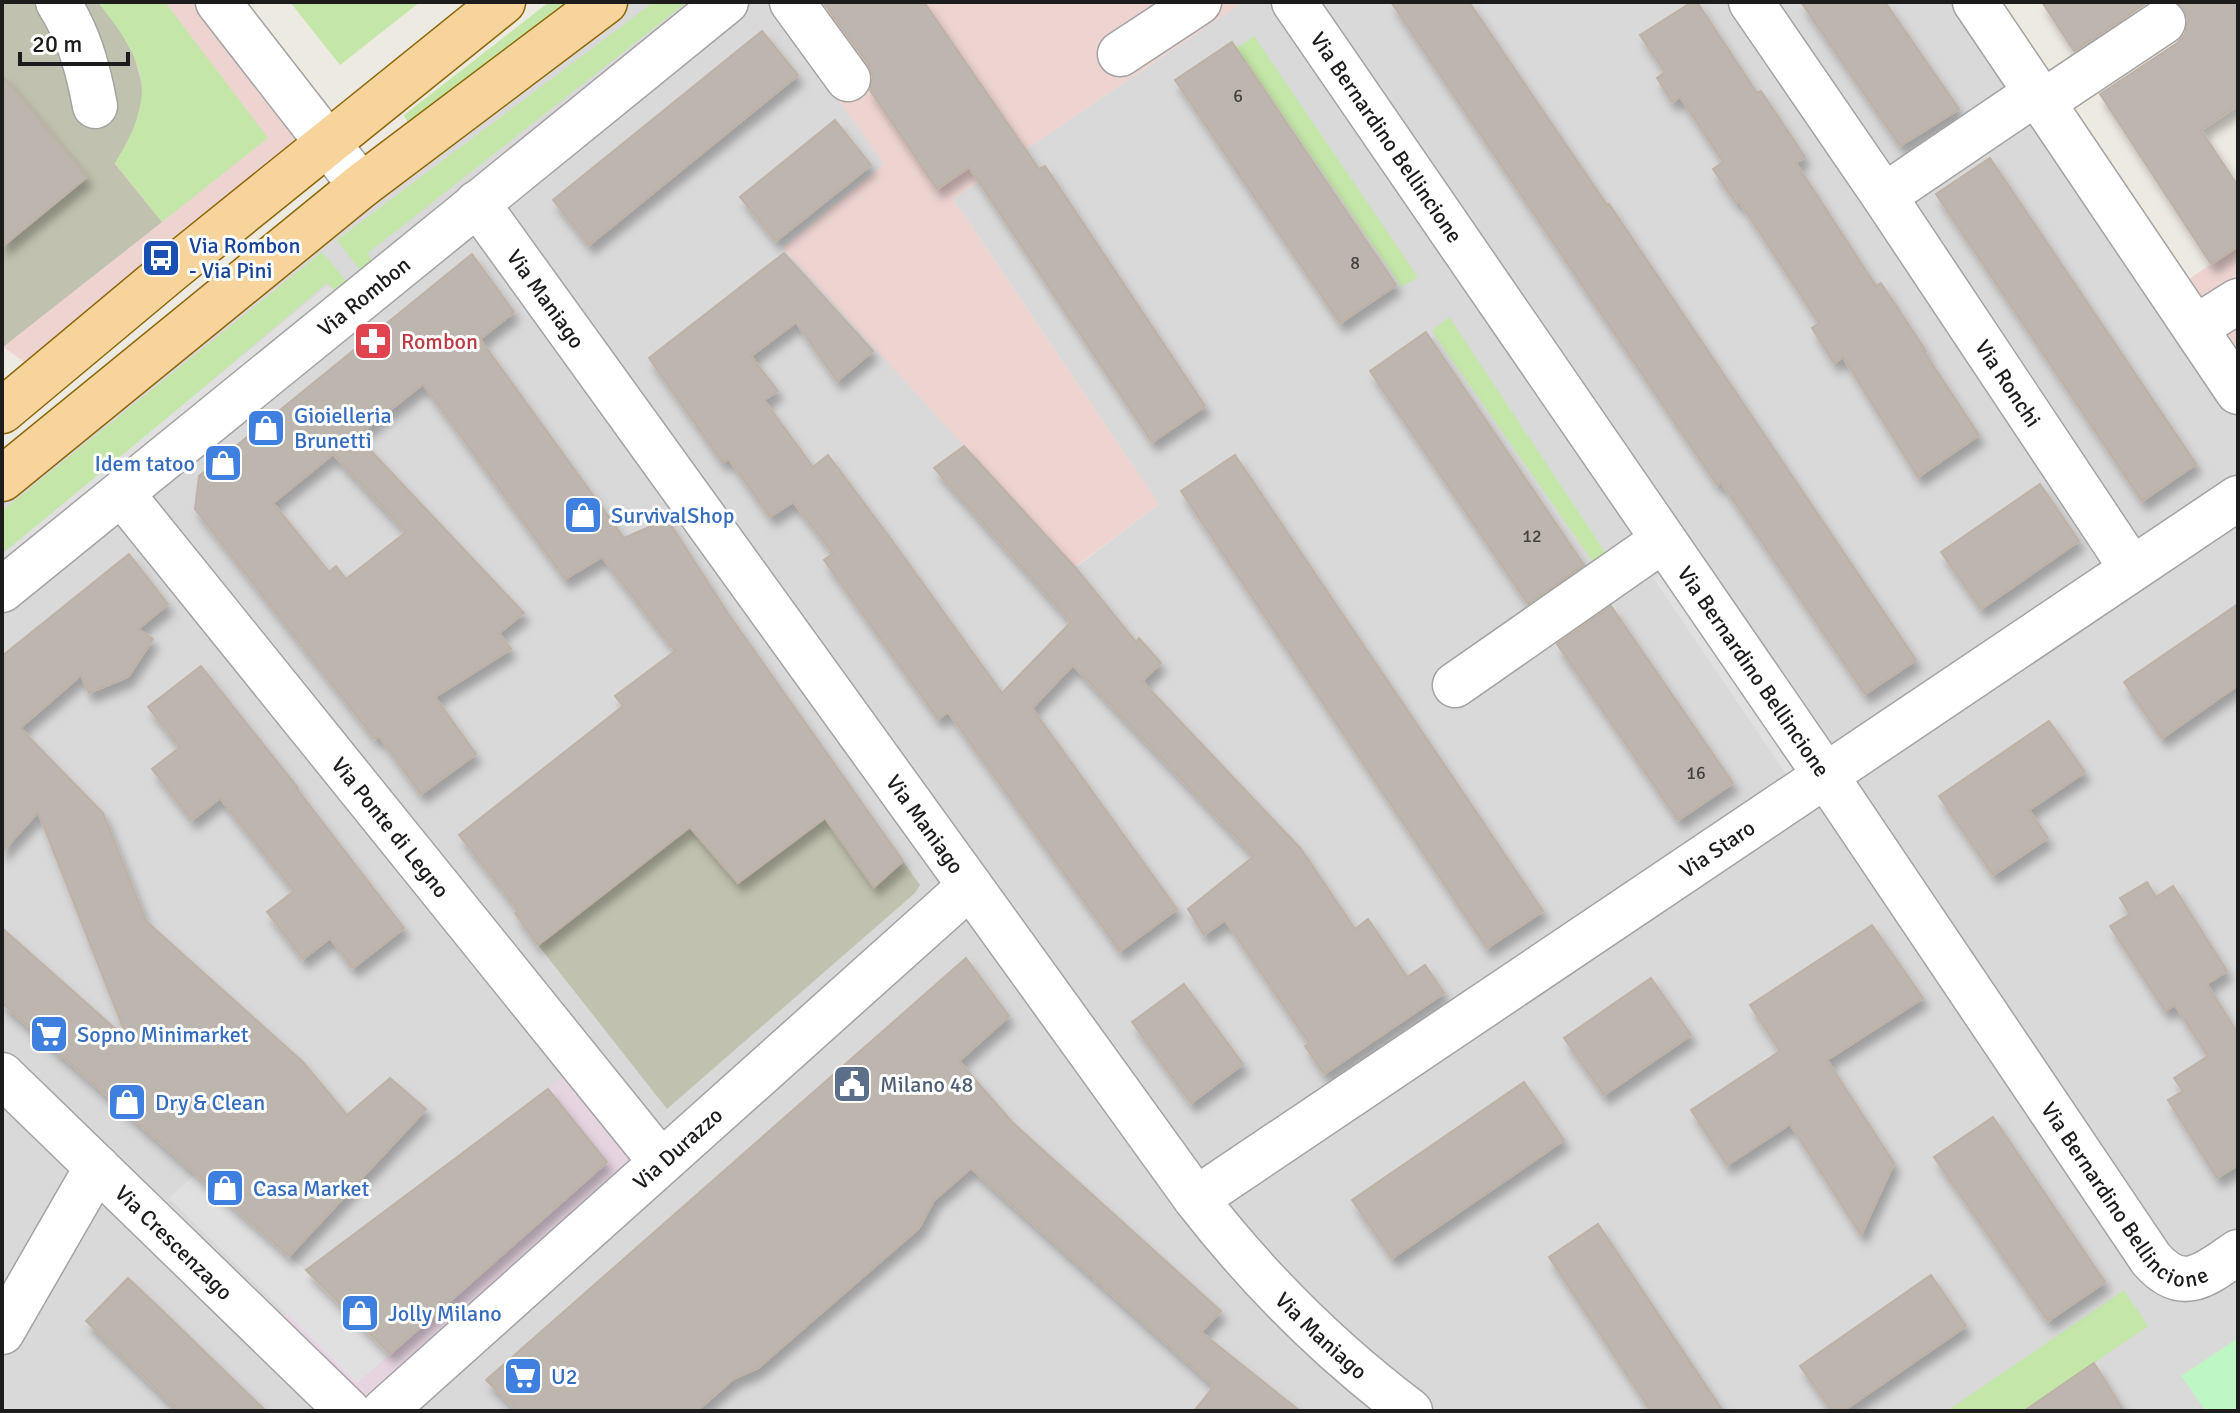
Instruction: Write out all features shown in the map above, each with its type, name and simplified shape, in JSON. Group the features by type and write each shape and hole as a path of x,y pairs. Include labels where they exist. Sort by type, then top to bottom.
{"main road":[{"path":"2,411 503,2"},
{"path":"2,479 361,186 605,2"}],"street":[{"path":"58,2 72,25 88,66 95,106"},
{"path":"218,2 361,186"},
{"name":"Via Rombon","path":"2,590 726,2"},
{"path":"792,2 848,79"},
{"path":"1120,54 1199,2"},
{"name":"Via Bernardino Bellincione","path":"1294,2 1826,776 2151,1259 2163,1274 2183,1280 2205,1275 2238,1252"},
{"name":"Via Ronchi","path":"1751,2 2132,569"},
{"path":"1975,2 2238,392"},
{"path":"1884,196 2163,22"},
{"name":"Via Maniago","path":"477,203 1196,1199 1306,1324 1410,1411"},
{"path":"2195,328 2238,301"},
{"name":"Via Ponte di Legno","path":"122,494 661,1162"},
{"name":"Via Staro","path":"1196,1199 2238,498"},
{"path":"1455,685 1663,540"},
{"name":"Via Durazzo","path":"384,1411 970,886"},
{"name":"Via Crescenzago","path":"2,1075 348,1411"},
{"path":"2,1332 97,1167"}],"shaded area":[{"path":"2,2 207,2 313,141 35,370 2,346"},
{"path":"2,2 98,2 119,29 134,56 144,92 133,133 115,164 162,222 3,347"},
{"path":"630,2 767,2 885,164 784,248 1076,567 1159,504 953,199 1243,2 1962,2 2238,411 2238,1411 379,1411 432,1176 280,1321 2,1060 2,501"},
{"path":"767,2 1243,2 953,199 1159,504 1075,567 783,248 884,164"},
{"path":"2238,246 2238,382 2174,289"},
{"path":"327,286 340,295 2,574 2,554"},
{"path":"1669,568 1808,767 1790,780 1654,579"},
{"path":"825,818 875,886 903,861 920,885 915,893 667,1109 538,945 690,827 738,882"},
{"path":"578,1066 654,1162 376,1411 280,1321 432,1176"},
{"path":"2,1103 334,1411 2,1411"},
{"path":"196,1174 320,1283 390,1354 357,1383 169,1198"}],"green space":[{"path":"98,2 165,2 268,138 162,222 115,163 137,117 141,80 127,44"},
{"path":"290,2 420,2 340,65"},
{"path":"549,2 571,2 409,125 404,115"},
{"path":"654,2 687,2 368,253 373,266 363,274 337,240"},
{"path":"1254,36 1418,277 1402,287 1237,48"},
{"path":"322,252 350,286 338,292 327,283 2,558 2,511"},
{"path":"1449,317 1609,558 1596,566 1432,331"},
{"path":"2124,1290 2148,1326 2024,1411 1947,1411"},
{"path":"2238,1338 2238,1411 2206,1411 2181,1376"}],"building":[{"path":"823,2 924,2 1039,169 1045,166 1205,406 1152,442 969,167 937,189 870,90 873,77 869,65"},
{"path":"1391,2 1469,2 1916,660 1865,694 1721,482 1717,485"},
{"path":"1692,2 1697,2 1757,93 1761,91 1805,157 1796,163 1876,286 1881,283 1979,435 1918,477 1843,357 1834,363 1812,328 1819,323 1739,201 1736,203 1713,169 1723,162 1680,97 1672,102 1657,78 1665,72 1640,35"},
{"path":"1801,2 1885,2 1959,109 1900,146"},
{"path":"2042,2 2148,2 2074,51"},
{"path":"2177,2 2238,2 2238,105 2201,130 2238,186 2238,246 2211,264 2100,94 2177,43 2185,34 2188,20"},
{"path":"762,31 798,75 589,245 553,200"},
{"path":"1232,42 1396,285 1340,323 1175,80"},
{"path":"2,75 87,177 2,247"},
{"path":"835,120 871,165 776,241 740,197"},
{"path":"1990,158 2196,464 2142,501 1936,194"},
{"path":"784,253 873,351 837,381 796,322 751,356 778,391 764,400 813,467 828,455 1002,693 1071,622 934,468 964,446 1075,567 1136,642 1139,638 1161,663 1142,681 1301,849 1355,929 1368,919 1407,977 1425,965 1444,993 1324,1074 1305,1046 1309,1043 1225,920 1204,935 1188,909 1254,856 1073,665 1032,708 1177,909 1120,951 948,712 938,719 824,560 833,553 793,502 770,517 729,459 722,462 649,358"},
{"path":"472,254 514,312 480,339 624,538 667,519 729,615 903,861 874,887 825,818 738,883 690,827 538,945 515,913 518,910 459,835 623,706 615,696 675,651 602,557 565,579 423,384 357,436 524,613 499,633 511,649 435,697 476,754 421,794 379,736 375,739 195,509 199,476","holes":["333,454 406,532 346,579 336,566 329,572 273,503"]},
{"path":"1426,332 1584,565 1528,604 1370,371"},
{"path":"1235,455 1543,911 1487,948 1181,491"},
{"path":"2040,484 2079,541 1981,609 1941,552"},
{"path":"129,554 168,604 138,629 153,639 128,677 89,693 81,675 20,728 63,772 62,775 64,773 103,813 146,921 303,1062 347,1115 390,1078 426,1109 289,1256 2,1003 2,928 128,1040 38,812 2,852 2,656"},
{"path":"2238,604 2238,685 2162,738 2124,682"},
{"path":"1611,606 1733,783 1678,820 1557,644"},
{"path":"201,666 404,928 353,968 330,938 303,959 267,912 294,891 220,798 192,820 152,769 180,747 148,707"},
{"path":"2049,721 2085,772 2029,810 2048,838 1993,875 1939,796"},
{"path":"2147,882 2156,897 2173,886 2227,971 2207,984 2238,1034 2238,1165 2217,1178 2168,1100 2183,1091 2174,1078 2208,1056 2175,1005 2165,1011 2110,926 2130,914 2120,898"},
{"path":"1872,925 1923,998 1827,1060 1894,1163 1861,1235 1790,1124 1727,1165 1691,1110 1780,1051 1750,1005"},
{"path":"966,958 1009,1016 959,1061 1012,1122 1221,1311 1201,1332 1300,1411 1194,1411 1214,1386 971,1168 934,1200 919,1228 758,1368 733,1379 697,1411 518,1411 486,1380"},
{"path":"1651,978 1691,1035 1604,1095 1564,1038"},
{"path":"1184,984 1243,1064 1191,1103 1132,1022"},
{"path":"1524,1082 1564,1140 1392,1258 1352,1200"},
{"path":"548,1089 607,1162 390,1354 306,1270"},
{"path":"1993,1117 2105,1282 2048,1321 1934,1157"},
{"path":"1598,1224 1723,1411 1651,1411 1549,1257"},
{"path":"1931,1275 1966,1326 1843,1411 1832,1411 1800,1366"},
{"path":"128,1278 266,1411 179,1411 86,1321"},
{"path":"2094,1363 2124,1411 2024,1411"}],"place":[{"name":"Via Rombon - Via Pini","path":"161,258"},
{"name":"Rombon","path":"373,341"},
{"name":"Gioielleria Brunetti","path":"266,428"},
{"name":"Idem tatoo","path":"223,463"},
{"name":"SurvivalShop","path":"583,515"},
{"name":"Sopno Minimarket","path":"49,1034"},
{"name":"Milano 48","path":"852,1084"},
{"name":"Dry & Clean","path":"127,1102"},
{"name":"Casa Market","path":"225,1188"},
{"name":"Jolly Milano","path":"360,1313"},
{"name":"U2","path":"523,1376"}]}
